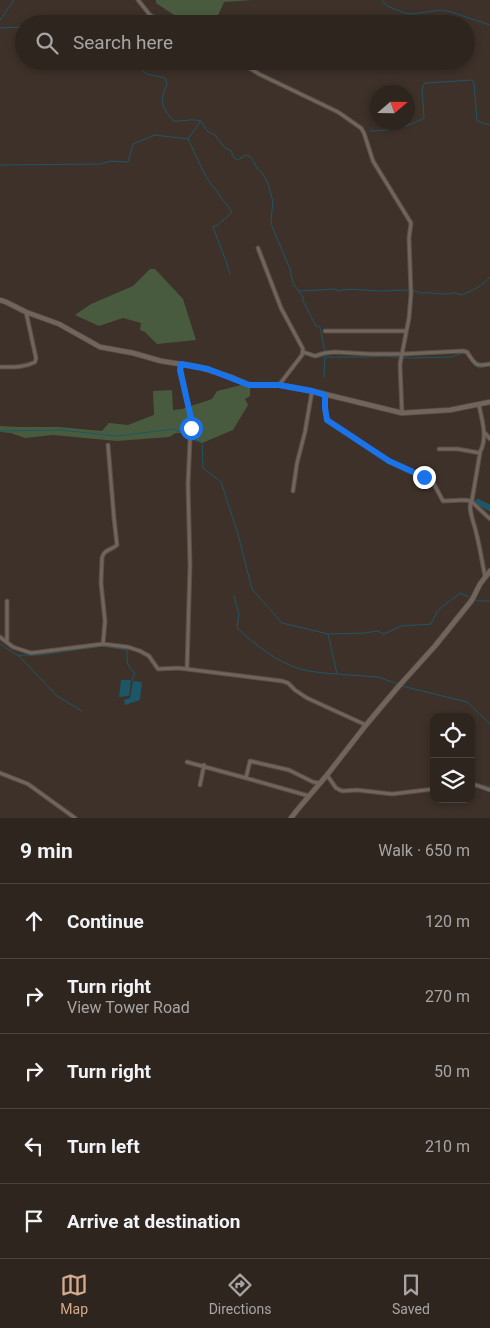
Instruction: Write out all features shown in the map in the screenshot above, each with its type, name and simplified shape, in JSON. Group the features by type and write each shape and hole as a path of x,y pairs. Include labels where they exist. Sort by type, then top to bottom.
{"street":[{"path":"138,0 150,15"},
{"path":"253,70 338,112 362,128 373,161 411,224 409,238 411,294 409,318 400,364 402,412"},
{"path":"258,248 281,308 299,340 303,352"},
{"path":"0,300 59,324 100,347 208,369 249,385 279,385 402,412 450,410 490,402"},
{"path":"0,367 20,366 35,362 36,358 26,312"},
{"path":"325,331 406,331"},
{"path":"303,352 315,356 335,352 402,354 463,351 467,352 477,365 490,364"},
{"path":"279,385 303,352"},
{"path":"181,364 180,370 191,418 188,500 190,565 187,668"},
{"path":"294,490 297,464 306,432 312,391"},
{"path":"325,395 327,420 389,461 424,477 434,484 443,501 470,501 490,519"},
{"path":"478,405 485,433 490,439"},
{"path":"485,433 472,500 469,506 485,577"},
{"path":"103,644 105,620 100,583 102,554 118,545 108,445"},
{"path":"439,449 458,449 480,453"},
{"path":"291,818 366,725 435,646 473,598 480,584 490,571"},
{"path":"7,601 7,642"},
{"path":"0,637 22,651 31,653 103,644 140,651 149,656 158,669 187,668 282,681 307,698 366,725"},
{"path":"246,778 250,761 289,770 313,782 321,783"},
{"path":"187,762 309,796"},
{"path":"200,785 204,766"},
{"path":"0,773 28,784 75,818"},
{"path":"327,775 336,788 342,791 376,791 392,794 430,790"},
{"path":"475,785 490,790"}],"green space":[{"path":"156,0 252,0 224,2 218,15 174,15 156,3"},
{"path":"150,269 155,269 183,299 196,340 157,344 145,332 140,330 141,323 123,318 99,326 75,315 91,304 133,286"},
{"path":"250,383 250,396 245,399 248,405 233,430 202,443 190,439 186,433 176,433 169,437 117,441 53,435 25,438 11,433 0,432 0,426 59,427 102,431 109,423 128,425 154,415 153,391 172,390 173,410 212,399 217,391"}],"water":[{"path":"121,680 131,680 129,696 119,697"},
{"path":"133,681 142,682 140,700 125,705 124,700 130,698"}],"waterway":[{"path":"0,20 14,0"},
{"path":"382,0 387,6 405,13 412,14 440,10 460,15"},
{"path":"475,20 490,25"},
{"path":"0,28 15,27"},
{"path":"142,70 147,74 165,78 167,84 162,98 163,104 173,121 201,121 207,131 215,135 224,147 231,151 234,158 238,160 246,155 249,156 263,174 268,183 273,202 272,226 290,269 293,283 303,297 303,301 316,326 320,327 325,353 324,377"},
{"path":"370,131 398,128 424,118 422,88 425,83 472,80 474,83 477,121 490,125"},
{"path":"200,122 188,139 206,177 232,212 218,225 213,227 230,274"},
{"path":"0,165 128,162 133,144 155,135 188,139"},
{"path":"299,291 336,289 338,291 354,289 408,290 421,293 454,293 461,295 477,288 490,277"},
{"path":"326,357 451,357 463,353"},
{"path":"472,362 479,368 487,366"},
{"path":"0,431 60,430 117,436 174,429 202,443 203,468 221,482 238,534 252,589 282,623 328,634 337,674 378,677 398,684"},
{"path":"478,502 490,508"},
{"path":"329,634 377,631 384,634 401,626 431,624 439,609 460,593 478,601 490,601"},
{"path":"234,596 239,614 237,628 259,646 291,666 313,672 336,674"},
{"path":"0,644 19,656 57,696 82,711"},
{"path":"19,656 40,655 102,646 127,650 129,666 135,673 133,681"},
{"path":"402,686 467,702 490,724"},
{"path":"483,785 490,787"}],"route":[{"path":"191,428 191,418 180,370 181,364 208,369 249,385 279,385 325,395 327,420 389,461 424,477"}]}
